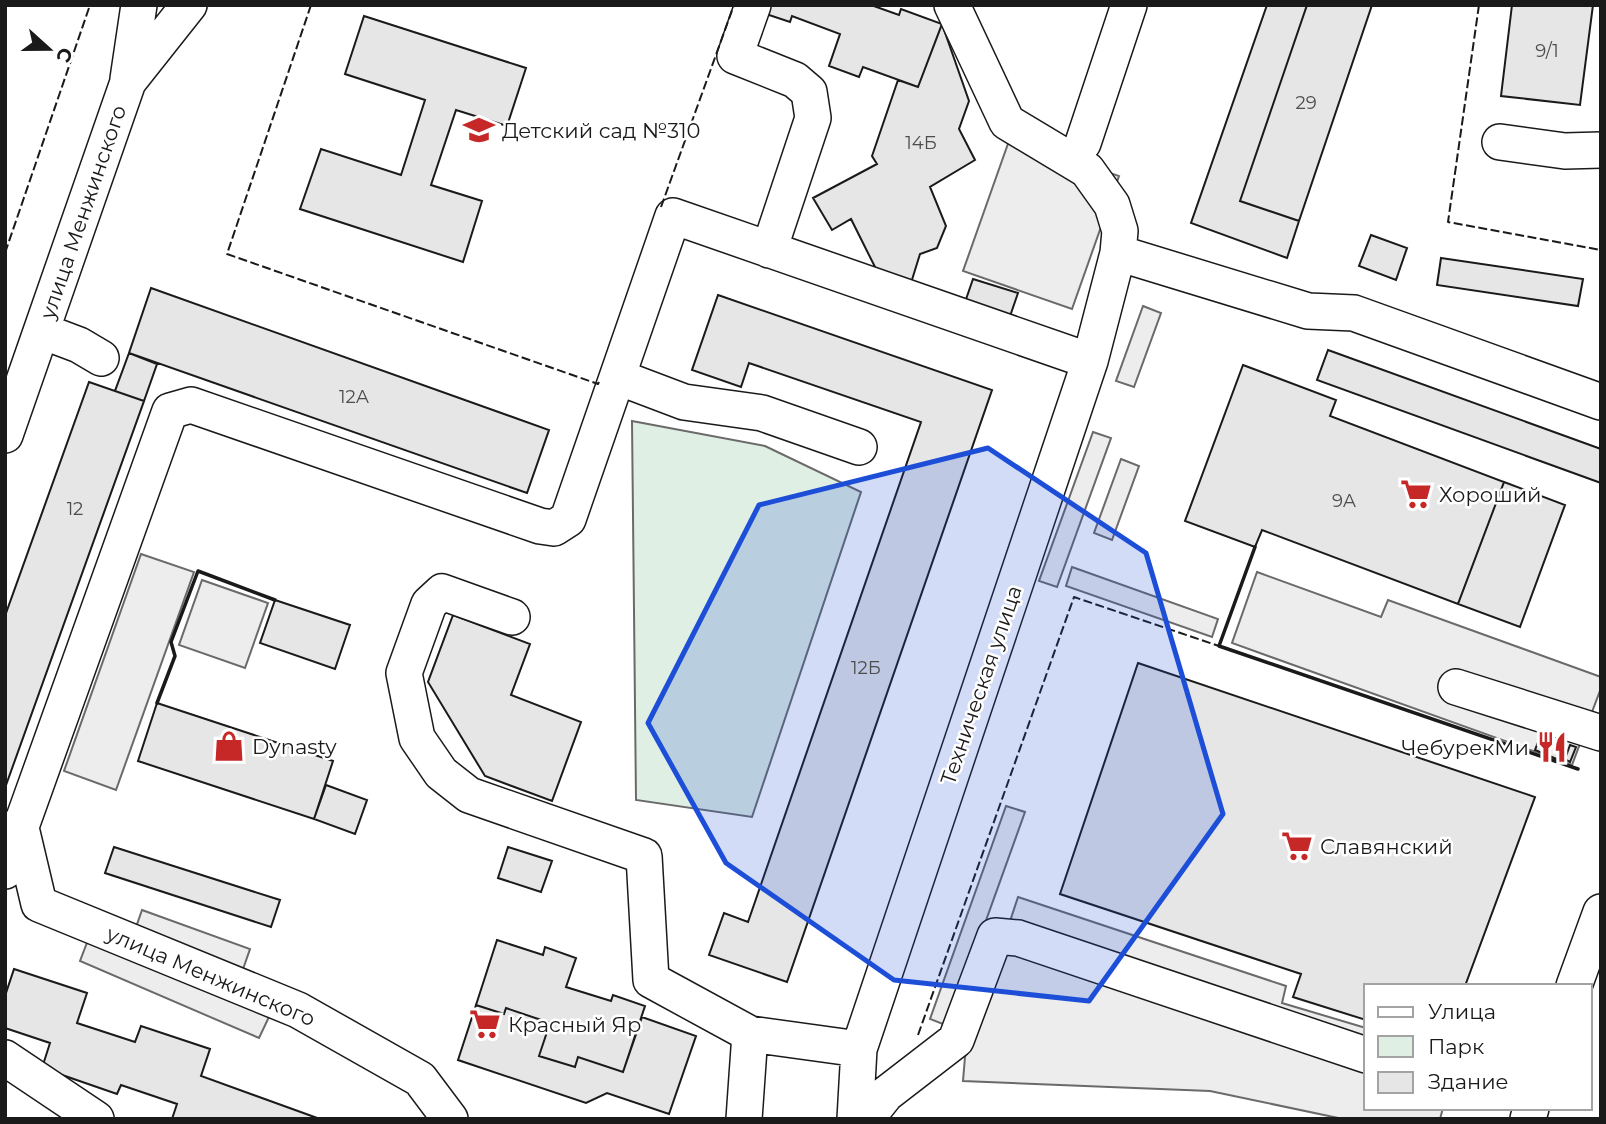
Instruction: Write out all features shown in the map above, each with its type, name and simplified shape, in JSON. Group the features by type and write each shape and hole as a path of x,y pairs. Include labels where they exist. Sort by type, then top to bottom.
{"street":[{"path":"128,82 139,5"},
{"name":"улица Менжинского","path":"5,435 128,82 189,5"},
{"path":"753,5 735,56 795,80 809,92 813,118 769,250"},
{"name":"Техническая улица","path":"855,1119 859,1049 1090,361 1118,253 1120,231 1112,205 1087,170 1007,122 952,5"},
{"path":"1083,143 1129,5"},
{"path":"1500,142 1565,152 1601,150"},
{"path":"5,871 13,823 170,411 191,405 540,526 554,528 568,519 673,216 1090,361"},
{"path":"1118,253 1308,311 1354,313 1601,402"},
{"path":"41,331 79,345 101,358"},
{"path":"618,377 684,402 762,413 859,447"},
{"path":"512,617 443,593 429,604 404,673 417,738 441,773 469,795 644,856 651,980 750,1034 859,1049"},
{"path":"1456,687 1601,733"},
{"name":"улица Менжинского","path":"13,823 39,904 298,1010 420,1079 450,1119"},
{"path":"1575,984 1594,950 1601,912"},
{"path":"866,1119 886,1094 956,1040 995,936 1018,938 1364,1054"},
{"path":"744,1119 750,1034"},
{"path":"5,1058 96,1119"}],"highlighted area":[{"path":"988,448 1146,553 1223,814 1089,1001 894,980 726,863 648,723 759,505"}],"green space":[{"path":"632,421 765,446 861,492 752,817 636,800"}],"shaded area":[{"path":"1010,138 1119,176 1072,309 963,271"},
{"path":"1143,306 1161,313 1134,387 1116,381"},
{"path":"1093,432 1111,438 1057,587 1039,581"},
{"path":"1121,459 1139,466 1112,540 1094,533"},
{"path":"141,554 194,572 116,790 64,771"},
{"path":"1072,567 1218,619 1212,637 1066,586"},
{"path":"1257,572 1381,617 1388,600 1601,677 1601,688 1572,765 1232,643"},
{"path":"202,580 268,603 245,668 179,645"},
{"path":"1006,806 1025,812 948,1026 930,1019"},
{"path":"1018,897 1286,986 1282,1003 1364,1027 1364,1110 1442,1110 1440,1119 1343,1119 1210,1091 963,1081 965,1057"},
{"path":"142,910 250,949 242,972 134,933"},
{"path":"88,940 269,1017 259,1038 80,961"}],"building":[{"path":"766,5 871,5 899,15 901,9 942,24 918,87 863,67 859,77 829,66 840,34 792,16 790,22 763,13"},
{"path":"1267,5 1307,5 1240,201 1299,221 1287,258 1191,223"},
{"path":"1307,5 1372,5 1299,221 1240,201"},
{"path":"1512,5 1593,5 1580,105 1501,96"},
{"path":"364,16 526,68 507,126 456,110 431,185 482,201 463,262 300,209 321,149 401,175 425,100 345,74"},
{"path":"942,24 969,101 959,129 975,160 930,187 946,226 937,248 920,254 911,283 877,271 851,219 832,230 813,198 877,164 872,156 898,80 918,87"},
{"path":"1371,235 1407,248 1396,280 1359,266"},
{"path":"1441,258 1583,279 1578,306 1437,285"},
{"path":"973,279 1018,293 1008,322 963,308"},
{"path":"151,288 549,430 527,493 129,353"},
{"path":"718,295 992,390 787,982 709,955 724,913 748,922 921,422 749,363 741,387 692,370"},
{"path":"1328,350 1601,449 1601,483 1317,380"},
{"path":"129,353 157,364 144,401 115,391"},
{"path":"1243,365 1336,400 1330,416 1504,482 1458,604 1262,530 1255,547 1185,521"},
{"path":"89,382 144,401 5,788 5,616"},
{"path":"1504,482 1565,505 1520,627 1458,604"},
{"path":"275,600 350,625 335,669 260,643"},
{"path":"453,615 530,644 511,695 581,722 552,801 485,776 428,682"},
{"name":"Славянский","path":"1138,663 1535,797 1466,984 1364,984 1364,1019 1293,997 1301,974 1060,894"},
{"path":"157,703 333,761 314,819 138,761"},
{"path":"1542,732 1566,742 1559,760 1535,750"},
{"path":"1570,745 1576,747 1570,762 1565,759"},
{"path":"326,785 367,800 355,834 314,819"},
{"path":"114,847 280,900 271,927 105,873"},
{"path":"508,847 552,861 541,892 498,878"},
{"path":"497,940 543,955 545,947 576,958 566,987 611,1001 613,995 645,1006 623,1072 578,1057 575,1067 539,1056 550,1023 506,1008 504,1014 476,1005"},
{"path":"14,969 87,993 77,1023 135,1042 141,1026 210,1049 201,1076 320,1119 172,1119 177,1104 121,1085 117,1094 42,1068 50,1043 5,1028 5,996"},
{"path":"476,1005 504,1014 506,1008 550,1023 539,1056 575,1067 578,1057 623,1072 642,1017 696,1036 669,1114 607,1093 586,1103 458,1060"}],"fence":[{"path":"5,253 90,5"},
{"path":"311,5 227,254 598,384 599,382"},
{"path":"661,207 734,5"},
{"path":"1479,5 1448,222 1601,250"},
{"path":"918,1035 1074,597 1219,646"}],"wall":[{"path":"1255,547 1219,646 1578,769"},
{"path":"157,703 175,656 171,642 198,571 275,600"}],"place":[{"name":"Детский сад №310","path":"479,130"},
{"name":"Хороший","path":"1416,494"},
{"name":"Dynasty","path":"229,746"},
{"name":"ЧебурекМи","path":"1552,747"},
{"name":"Славянский","path":"1297,846"},
{"name":"Красный Яр","path":"485,1024"}]}
